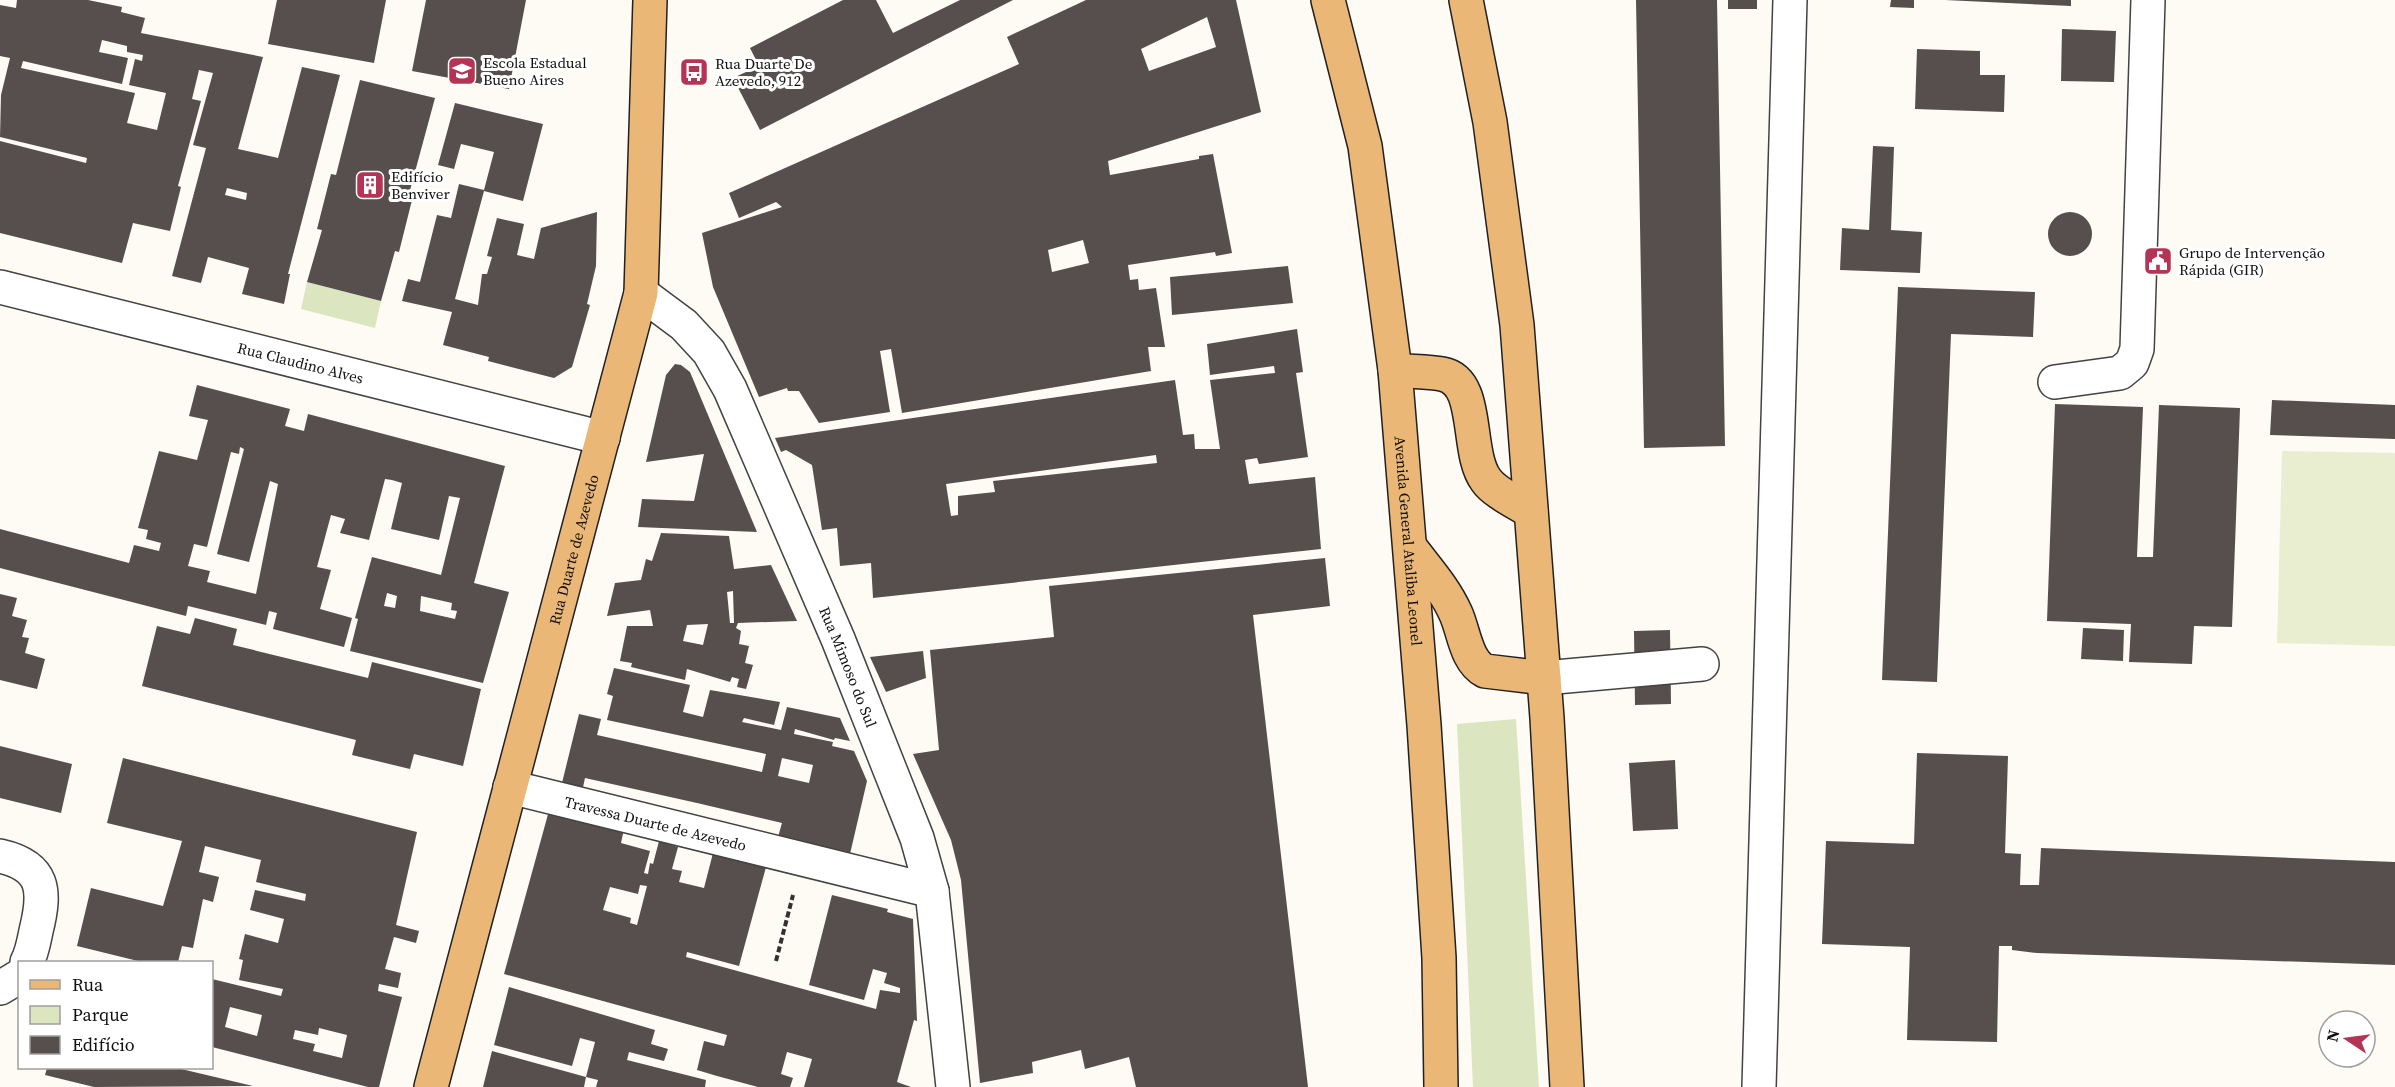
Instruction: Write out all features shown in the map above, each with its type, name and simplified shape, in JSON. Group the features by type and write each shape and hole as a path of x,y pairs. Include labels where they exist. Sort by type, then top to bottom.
{"main road":[{"name":"Rua Duarte de Azevedo","path":"431,1087 640,293 650,0"},
{"name":"Avenida General Ataliba Leonel","path":"1328,0 1365,146 1395,370 1439,958 1442,1087"},
{"path":"1466,0 1490,122 1517,325 1544,678 1567,1087"},
{"path":"1395,370 1442,374 1459,384 1466,396 1476,462 1481,472 1487,482 1532,512"},
{"path":"1410,547 1446,594 1471,657 1478,668 1501,674 1544,678"}],"street":[{"path":"1759,1087 1790,0"},
{"path":"2055,382 2120,373 2132,363 2137,349 2148,0"},
{"name":"Rua Claudino Alves","path":"0,287 603,438"},
{"name":"Rua Mimoso do Sul","path":"640,293 684,325 709,352 730,389 838,639 917,838 932,891 952,1087"},
{"path":"1544,678 1702,664"},
{"name":"Travessa Duarte de Azevedo","path":"510,787 932,891"},
{"path":"0,856 14,859 31,869 42,888 42,907 28,961"},
{"path":"0,988 18,977"}],"path":[{"path":"776,961 802,859"}],"green space":[{"path":"307,282 381,301 375,328 301,309"},
{"path":"2282,451 2395,453 2395,646 2277,643"},
{"path":"1516,719 1539,1087 1473,1087 1457,724"}],"building":[{"path":"17,0 88,0 122,7 121,12 145,18 141,33 263,57 238,149 278,158 302,67 340,75 288,274 290,274 284,304 242,294 249,268 208,257 201,283 172,276 206,148 193,145 213,73 199,70 192,99 201,101 178,186 181,187 170,231 133,223 122,263 0,233 0,141 86,163 87,158 0,137 1,95 10,58 0,56 0,5 16,8","holes":["102,40 127,46 127,52 143,55 142,61 135,59 129,85 166,93 157,130 127,123 135,93 21,68 23,61 122,84 128,58 99,52","227,188 247,193 246,200 225,195"]},
{"path":"277,0 386,0 374,63 268,44"},
{"path":"426,0 526,0 509,89 412,71"},
{"path":"843,0 876,0 893,33 960,0 1013,0 760,130 733,78 759,66 750,48"},
{"path":"1086,0 1236,0 1261,112 1108,161 1110,175 1199,159 1199,156 1213,154 1232,253 1216,256 1215,252 1128,265 1130,280 1138,279 1139,290 1156,288 1165,347 1148,347 1151,371 902,413 891,349 880,351 890,412 819,423 799,391 788,391 787,388 759,397 713,287 702,233 782,207 776,202 739,218 729,193 1019,64 1007,37","holes":["1207,17 1216,47 1149,71 1141,49","1083,240 1089,263 1052,272 1048,250"]},
{"path":"1636,0 1717,0 1725,446 1644,448"},
{"path":"1728,0 1757,0 1757,9 1728,9"},
{"path":"1891,0 1914,0 1914,8 1890,7"},
{"path":"1945,0 2071,0 2071,6"},
{"path":"2062,29 2116,31 2114,82 2061,81"},
{"path":"1917,49 1980,51 1980,75 2005,75 2004,112 1915,109"},
{"name":"Edifício Benviver","path":"360,80 435,98 409,194 413,196 399,252 395,251 381,301 307,282 322,230 317,229 331,174 336,175"},
{"path":"455,103 543,124 523,201 484,191 455,299 478,305 482,274 487,274 492,257 487,256 497,218 524,224 517,255 534,259 541,228 597,212 596,266 587,304 590,305 572,367 554,378 488,361 489,357 443,345 452,312 402,301 408,279 420,282 437,215 451,218 459,184 484,190 494,152 461,144 454,169 438,165"},
{"path":"1873,146 1894,147 1891,230 1922,232 1920,273 1840,270 1842,228 1869,230"},
{"path":"2070,212 2085,219 2092,234 2085,249 2070,256 2055,249 2048,234 2055,219"},
{"path":"1288,266 1293,303 1172,315 1170,277"},
{"path":"1898,287 2035,292 2033,337 1951,334 1937,682 1882,680"},
{"path":"1297,329 1303,372 1296,373 1308,457 1259,464 1257,458 1245,460 1249,484 1315,477 1321,549 873,598 871,563 840,566 837,528 822,530 812,465 786,450 781,452 775,438 1175,380 1183,435 1194,434 1195,449 1220,449 1210,380 1275,373 1274,366 1210,375 1207,344","holes":["1156,455 1157,463 993,481 995,492 958,496 958,515 951,516 946,484"]},
{"path":"675,364 681,365 690,372 757,532 638,527 642,499 694,501 704,454 646,462 666,375"},
{"path":"197,385 290,409 285,426 304,431 308,414 505,466 474,583 509,592 483,683 350,651 358,619 355,618 372,557 441,575 460,498 449,496 439,540 391,529 402,483 392,480 385,479 369,540 340,533 345,519 331,515 317,567 331,570 320,609 352,618 344,647 273,629 277,613 269,611 266,625 188,606 186,616 0,568 0,529 129,563 134,545 159,551 161,543 146,539 148,530 138,528 159,451 197,460 208,420 189,416","holes":["240,447 244,449 217,554 249,562 270,481 278,484 256,594 207,582 210,571 188,566 194,544 207,547 231,452 239,454","387,593 397,596 395,608 384,606","421,596 452,603 451,610 457,611 455,619 420,611"]},
{"path":"2272,400 2395,405 2395,439 2270,435"},
{"path":"2055,404 2143,407 2137,557 2153,557 2159,405 2240,408 2232,627 2194,626 2192,664 2129,662 2131,624 2047,621"},
{"path":"661,533 729,536 734,569 771,565 797,621 738,623 736,628 741,631 739,644 749,646 745,663 753,665 746,689 737,687 739,679 732,677 730,682 687,669 685,680 631,667 632,663 620,661 627,626 653,626 650,610 607,616 615,583 641,580 646,559 652,561","holes":["733,591 734,623 730,623 727,592","708,624 703,645 683,641 687,625"]},
{"path":"1325,558 1330,606 1253,615 1308,1087 1136,1087 1129,1057 1085,1069 1081,1050 1032,1062 1033,1073 980,1083 961,880 951,840 913,754 939,750 930,650 1054,637 1049,586"},
{"path":"0,594 17,598 12,616 27,620 22,637 29,638 25,653 45,659 37,689 0,680"},
{"path":"195,618 237,629 233,645 368,678 372,662 481,689 463,766 414,754 410,769 352,755 356,740 142,686 157,626 190,634"},
{"path":"2083,628 2124,630 2123,661 2081,659"},
{"path":"1670,630 1671,704 1635,705 1634,631"},
{"path":"923,651 926,678 886,692 870,657"},
{"path":"614,668 690,685 683,712 703,717 710,690 780,702 774,725 744,718 742,722 781,730 787,707 840,718 850,741 835,738 834,740 795,729 794,734 833,742 832,746 854,751 867,781 850,854 778,837 782,823 697,803 585,778 582,792 561,787 579,714 601,719 597,735 762,772 766,754 607,720 613,696 607,694","holes":["782,758 813,765 809,783 778,776"]},
{"path":"0,746 72,764 61,813 0,798"},
{"path":"1917,753 2008,756 2005,853 2021,854 2020,885 2039,885 2041,848 2395,862 2395,965 2037,953 2012,950 2012,946 1999,946 1997,1042 1907,1040 1910,947 1822,944 1826,841 1914,844"},
{"path":"123,758 417,832 396,925 419,931 416,943 394,937 385,969 401,973 398,988 379,984 378,991 402,997 379,1087 368,1087 213,1047 213,979 281,996 283,989 239,980 243,960 239,959 245,934 278,943 284,919 250,910 255,890 305,901 306,894 256,882 261,860 205,846 199,872 219,877 213,902 203,899 193,948 182,946 178,961 138,961 77,946 91,888 163,906 182,841 107,823","holes":["230,1007 262,1015 257,1036 225,1027","319,1028 347,1035 342,1058 313,1051 315,1044 293,1039 295,1030 318,1035"]},
{"path":"1675,760 1678,829 1633,831 1629,763"},
{"path":"550,807 624,829 621,843 650,851 644,873 648,874 650,863 653,864 659,841 678,847 672,869 682,871 679,882 704,888 713,853 766,867 739,966 687,952 686,957 876,1009 880,990 900,993 900,988 884,983 887,973 873,969 864,1000 809,985 832,895 888,909 887,912 913,919 917,1021 914,1020 897,1082 911,1087 804,1087 812,1059 787,1052 781,1074 793,1078 790,1087 758,1087 717,1076 697,1070 704,1041 724,1046 727,1035 504,974","holes":["640,885 647,886 637,925 630,923 631,918 603,910 610,887 638,894"]},
{"path":"509,987 655,1030 651,1044 668,1049 664,1061 629,1052 627,1060 706,1080 705,1087 596,1087 598,1080 586,1077 595,1042 580,1038 572,1066 494,1045"},
{"path":"492,1051 586,1077 584,1087 483,1087"},
{"path":"47,1069 181,1069 253,1086 94,1087 45,1075"}],"place":[{"name":"Escola Estadual Bueno Aires","path":"462,71"},
{"name":"Rua Duarte De Azevedo, 912","path":"694,72"},
{"name":"Edifício Benviver","path":"370,185"},
{"name":"Grupo de Intervenção Rápida (GIR)","path":"2158,261"}]}
